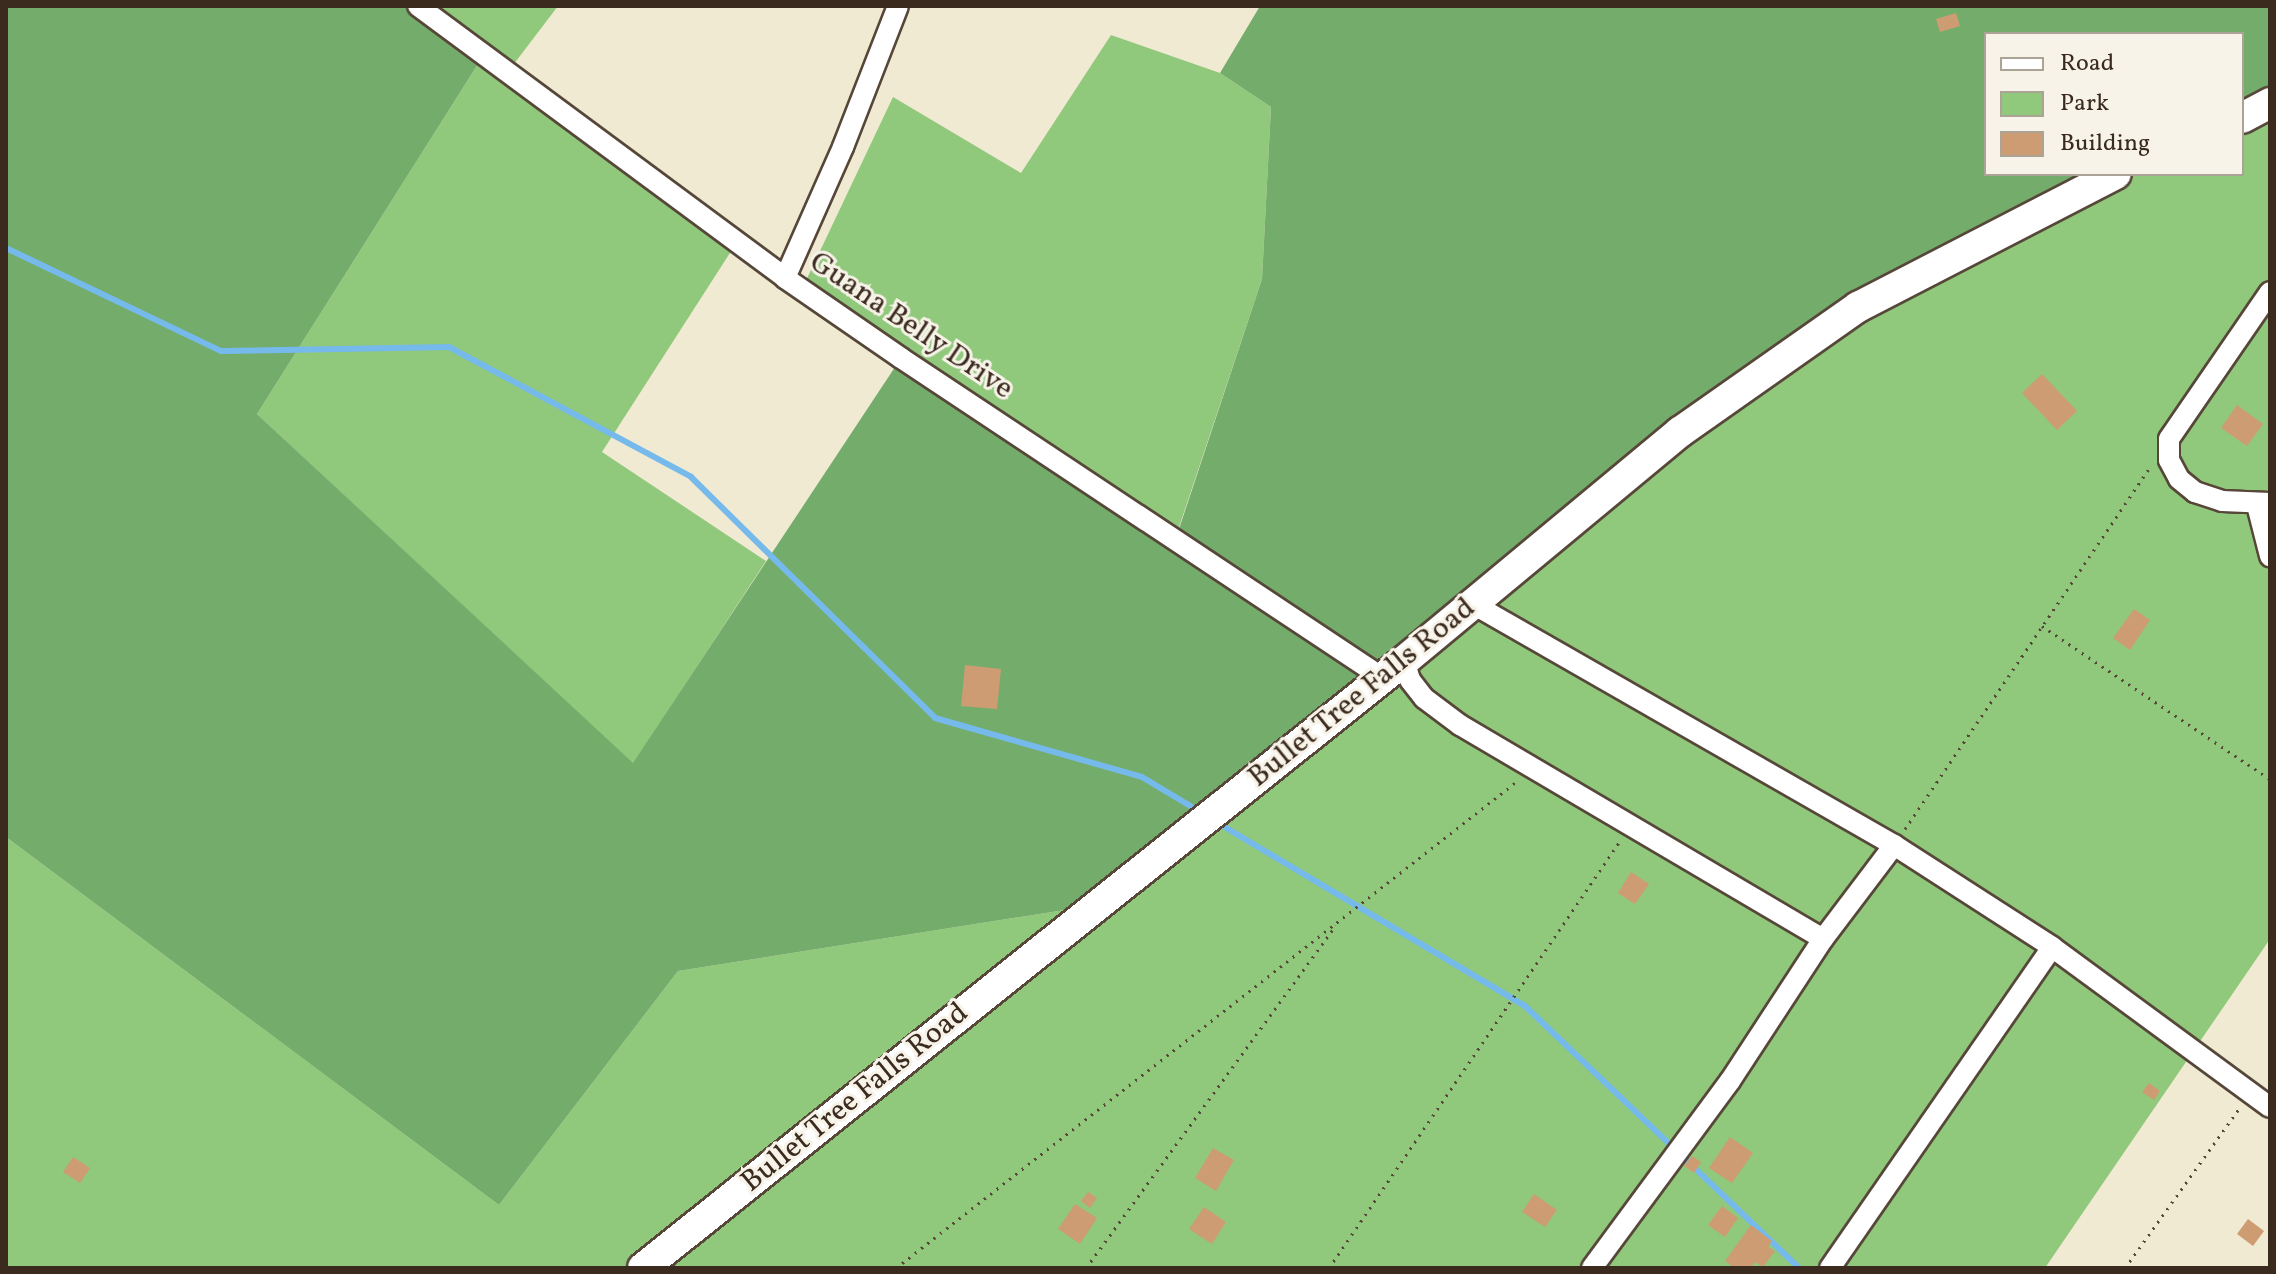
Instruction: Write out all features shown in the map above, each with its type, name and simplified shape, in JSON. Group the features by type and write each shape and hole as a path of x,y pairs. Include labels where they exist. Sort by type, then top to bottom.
{"main road":[{"path":"2244,117 2270,103"},
{"name":"Bullet Tree Falls Road","path":"643,1268 1393,669 1680,432 1858,307 2112,176"}],"street":[{"name":"Guana Belly Drive","path":"418,6 785,278 1393,669"},
{"path":"785,278 843,147 898,6"},
{"path":"2270,292 2169,439 2169,460 2179,479 2195,492 2222,501 2264,504 2270,556"},
{"path":"1473,604 1894,845 2052,947 2270,1107"},
{"path":"1393,669 1410,680 1424,698 1460,725 1823,939"},
{"path":"1592,1268 1730,1081 1823,939 1894,845"},
{"path":"1830,1268 2052,947"}],"path":[{"path":"1894,845 2169,439"},
{"path":"2042,626 2270,779"},
{"path":"896,1268 1535,768"},
{"path":"1329,1268 1631,825"},
{"path":"1086,1268 1338,921"},
{"path":"2125,1268 2251,1093"}],"green space":[{"path":"6,6 418,6 483,56 257,414 633,763 901,358 1176,538 1262,279 1271,107 1220,73 1260,6 2270,6 2270,103 2244,117 2244,32 1984,32 1984,176 2112,176 1858,307 1096,905 678,971 499,1205 6,837"},
{"path":"418,6 558,6 507,73 737,242 602,452 766,561 633,764 257,414 483,56"},
{"path":"1111,35 1220,73 1271,107 1262,279 1175,539 802,289 893,97 1021,173"},
{"path":"2270,103 2270,939 2045,1268 6,1268 6,837 499,1205 678,971 1096,905 1858,307 2112,176 2244,176 2244,117"}],"building":[{"path":"1956,13 1960,26 1940,32 1936,19"},
{"path":"2042,374 2077,411 2057,430 2022,393"},
{"path":"2237,405 2263,424 2247,446 2221,428"},
{"path":"2134,609 2150,620 2130,650 2113,638"},
{"path":"965,665 1001,669 997,709 961,706"},
{"path":"1631,872 1649,884 1635,904 1618,893"},
{"path":"2149,1083 2160,1091 2154,1100 2142,1092"},
{"path":"1730,1137 1753,1153 1732,1183 1709,1168"},
{"path":"1213,1148 1234,1160 1216,1191 1195,1178"},
{"path":"1692,1156 1701,1162 1694,1173 1684,1166"},
{"path":"73,1157 90,1168 80,1183 63,1172"},
{"path":"1088,1192 1097,1198 1090,1208 1081,1201"},
{"path":"1534,1194 1557,1210 1545,1227 1522,1212"},
{"path":"1075,1204 1097,1218 1080,1244 1058,1229"},
{"path":"1722,1206 1738,1218 1725,1237 1708,1225"},
{"path":"1204,1207 1226,1222 1212,1244 1189,1229"},
{"path":"2248,1219 2264,1231 2253,1246 2237,1234"},
{"path":"1751,1225 1772,1241 1768,1247 1775,1251 1763,1267 1755,1262 1751,1268 1735,1268 1725,1261"}],"waterway":[{"path":"6,248 221,351 449,347 691,477 935,718 1142,777 1202,813"},
{"path":"1218,823 1525,1006 1799,1268"}]}
